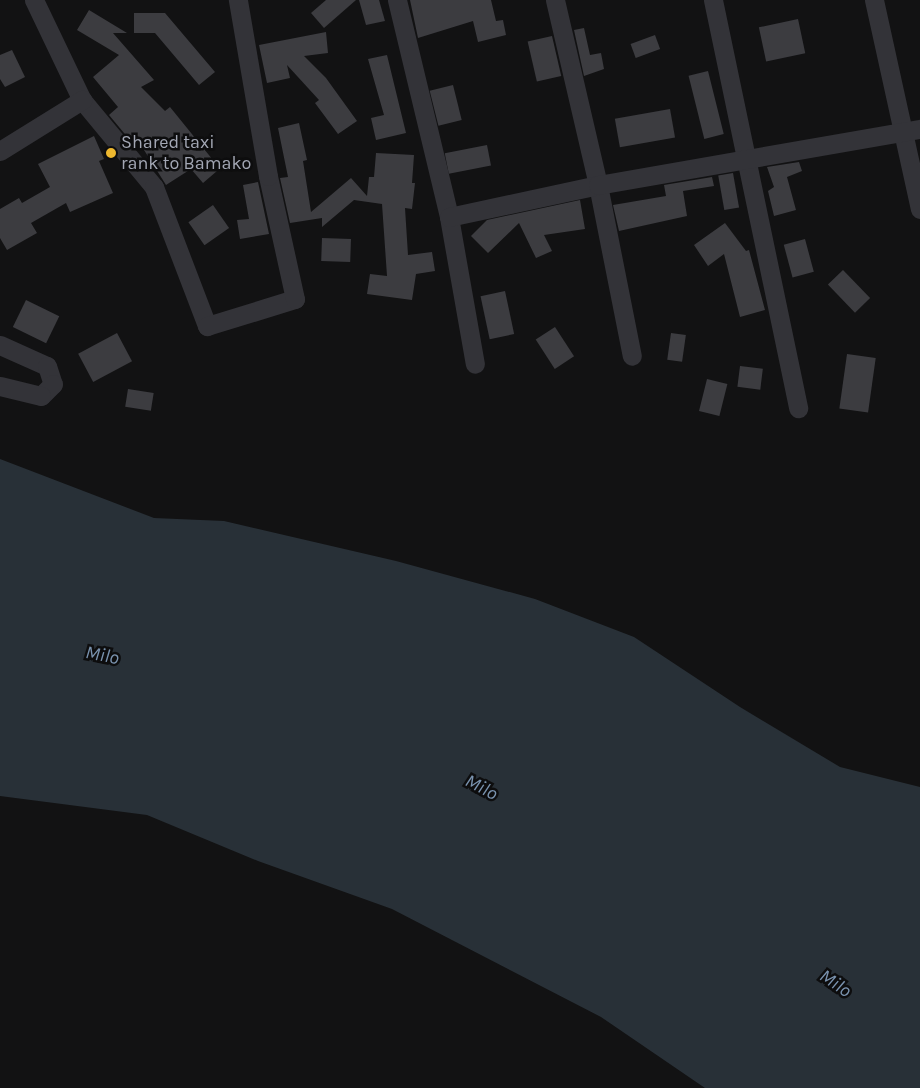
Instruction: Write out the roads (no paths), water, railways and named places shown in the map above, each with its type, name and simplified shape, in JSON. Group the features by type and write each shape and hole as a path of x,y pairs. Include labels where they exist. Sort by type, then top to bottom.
{"street":[{"path":"34,0 82,100 154,186 207,326 294,299 268,176 238,0"},
{"path":"397,0 449,217 475,364"},
{"path":"555,0 598,185 632,356"},
{"path":"713,0 748,159 798,408"},
{"path":"874,0 912,131 920,209"},
{"path":"0,151 82,100"},
{"path":"449,217 598,185 912,131"},
{"path":"0,346 47,366 53,384 41,396 0,386"}],"water":[{"name":"Milo","path":"0,459 154,518 224,521 396,561 535,599 634,637 740,707 840,767 920,787 920,1088 705,1088 601,1017 392,909 258,861 147,815 0,796"}],"place":[{"name":"Shared taxi rank to Bamako","path":"111,153"}]}
